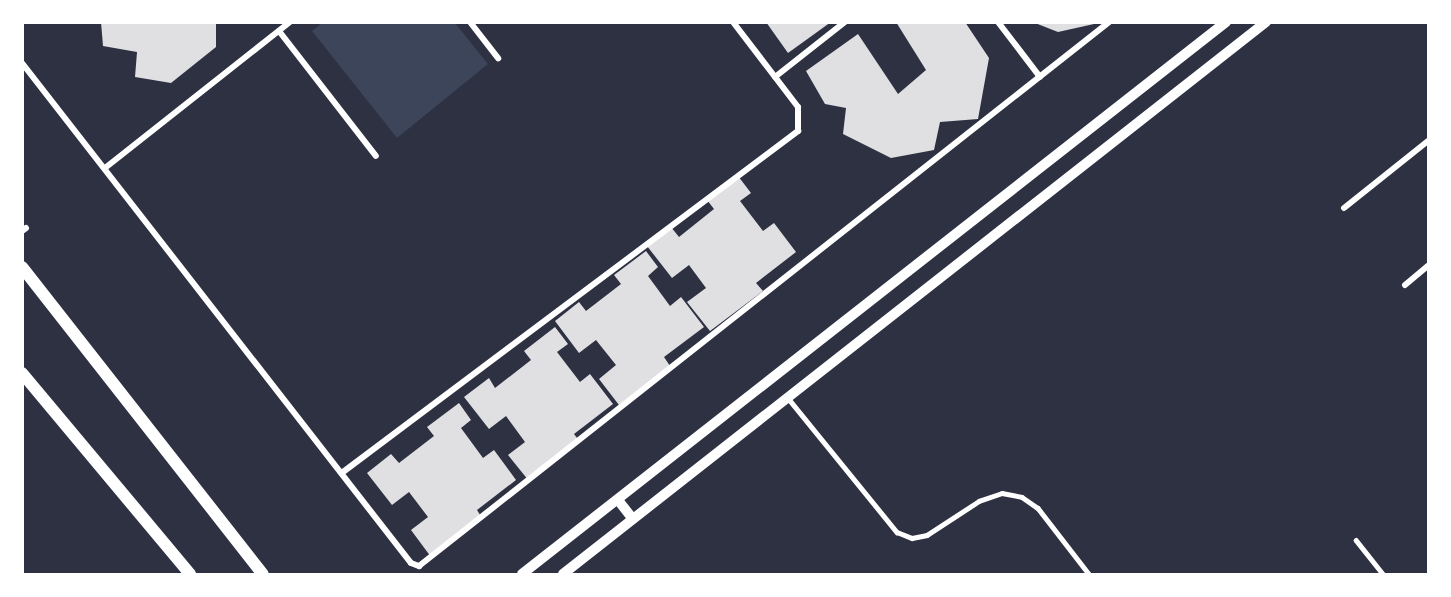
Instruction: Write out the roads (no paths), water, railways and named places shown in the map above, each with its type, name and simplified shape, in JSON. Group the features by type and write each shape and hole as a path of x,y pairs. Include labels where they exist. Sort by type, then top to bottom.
{"main road":[{"path":"22,267 263,574"},
{"path":"22,373 185,573"}],"street":[{"path":"105,168 290,22"},
{"path":"470,22 498,58"},
{"path":"343,472 798,131 798,107 734,22"},
{"path":"775,77 845,22"},
{"path":"998,22 1040,77"},
{"path":"22,63 411,562 427,565 1109,22"},
{"path":"522,574 1226,22"},
{"path":"563,574 1266,22"},
{"path":"279,31 376,156"},
{"path":"1344,208 1428,141"},
{"path":"1405,285 1428,266"},
{"path":"618,500 633,519"}],"lane":[{"path":"787,396 897,532 912,538 927,535 979,501 1002,493 1022,497 1038,508 1089,574"},
{"path":"1356,540 1383,574"}]}
